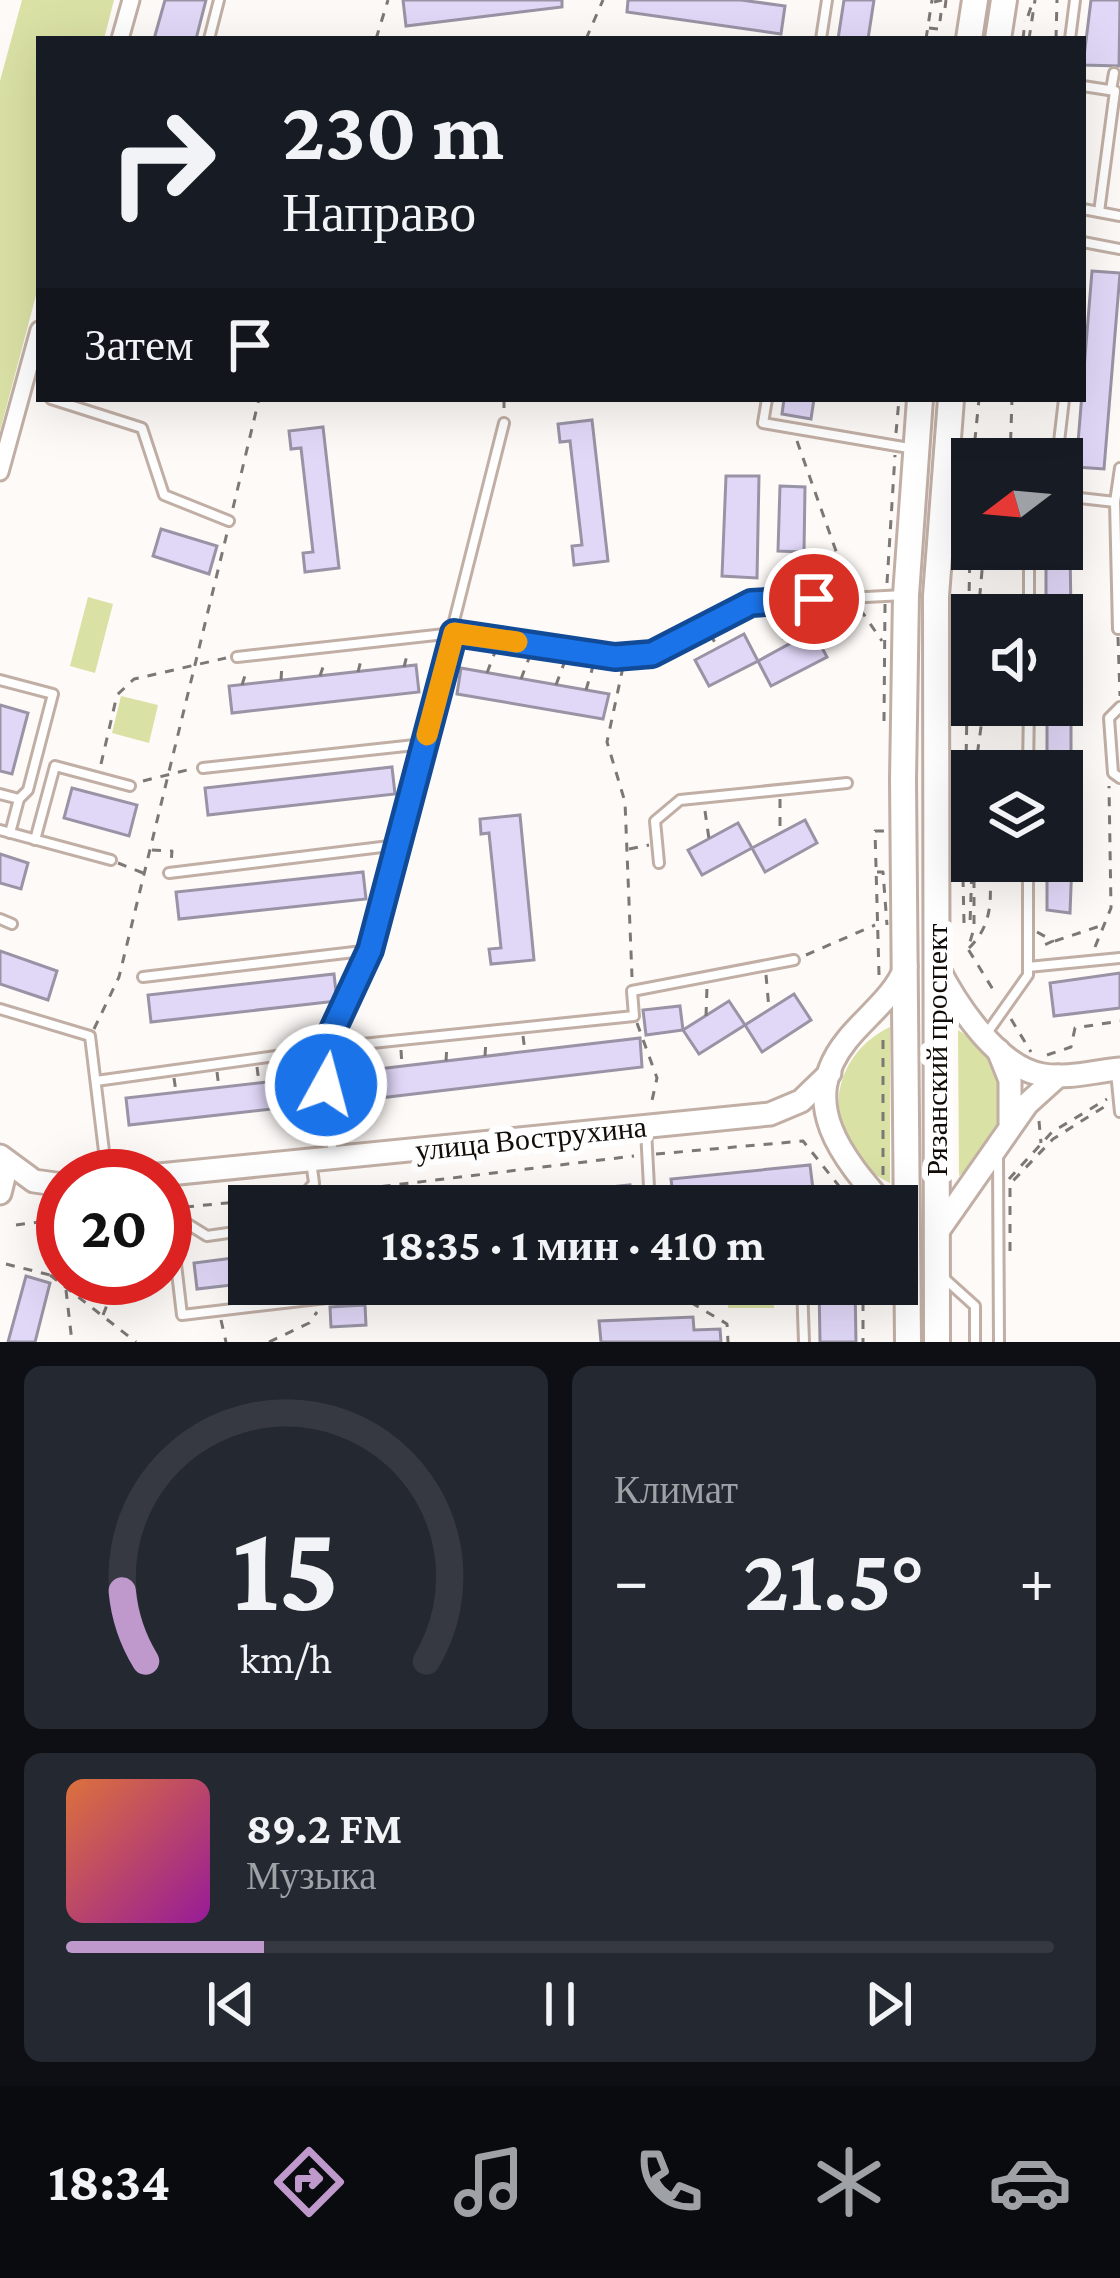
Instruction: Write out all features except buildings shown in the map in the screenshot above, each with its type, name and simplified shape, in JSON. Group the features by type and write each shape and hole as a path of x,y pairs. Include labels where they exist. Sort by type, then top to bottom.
{"main road":[{"path":"969,36 975,0"},
{"path":"998,36 1004,0"},
{"name":"Рязанский проспект","path":"897,1185 908,1006 906,595 920,402"},
{"name":"Рязанский проспект","path":"937,1342 935,596 951,402"},
{"path":"848,1165 826,1115 830,1073 857,1030 891,994 908,960"},
{"path":"935,962 987,1036 1012,1093 1009,1130"},
{"path":"857,1030 908,1006 934,1008 987,1036 1023,1068 1058,1076 1118,1069"},
{"name":"улица Вострухина","path":"192,1172 648,1119 770,1114 801,1101 830,1073"},
{"path":"937,1234 1027,1103 1058,1076"},
{"path":"770,1114 805,1121 848,1165 875,1185"},
{"path":"0,1193 4,1160 36,1181"},
{"path":"918,1196 937,1193 991,1161"},
{"name":"Рязанский проспект","path":"906,1305 908,1342"}],"street":[{"path":"121,36 130,0"},
{"path":"0,472 29,392 36,349"}],"lane":[{"path":"210,36 219,0"},
{"path":"821,36 826,0"},
{"path":"1070,36 1076,0"},
{"path":"1099,212 1114,138 1114,74"},
{"path":"1086,209 1120,216"},
{"path":"1086,243 1120,249"},
{"path":"60,402 142,428 164,495 230,521"},
{"path":"766,402 763,423 914,449"},
{"path":"1060,438 1064,402"},
{"path":"314,1183 322,1159 323,1051 370,950 504,423"},
{"path":"1118,629 1115,502 1120,468"},
{"path":"942,478 951,480"},
{"path":"1083,498 1115,502"},
{"path":"237,657 454,633 597,655 652,654 751,603 906,595"},
{"path":"0,680 53,694 28,790 5,831 111,860"},
{"path":"1117,775 1109,718 1120,707"},
{"path":"203,768 424,744"},
{"path":"35,840 55,766 130,786"},
{"path":"659,863 655,821 680,800 847,783"},
{"path":"0,794 19,799"},
{"path":"170,873 398,845"},
{"path":"987,1036 1028,975 1028,882"},
{"path":"0,920 12,924"},
{"path":"143,977 370,950"},
{"path":"1028,967 1120,958"},
{"path":"97,1081 362,1044 634,1016 632,991 794,960"},
{"path":"0,1009 90,1036 104,1149"},
{"path":"1118,1069 1120,1112"},
{"path":"648,1119 649,1185"},
{"path":"991,1161 999,1342"},
{"path":"192,1226 207,1236 228,1233"},
{"path":"937,1271 975,1306 975,1342"},
{"path":"181,1305 182,1315 269,1305"},
{"path":"802,1305 803,1342"}],"path":[{"path":"377,36 388,0"},
{"path":"587,36 603,0"},
{"path":"927,36 932,1 944,0 939,29 928,28"},
{"path":"1056,36 1057,0"},
{"path":"1026,36 1035,1"},
{"path":"1027,36 1035,1"},
{"path":"90,1036 119,977 258,402"},
{"path":"504,402 504,423"},
{"path":"975,438 979,402"},
{"path":"1011,438 1012,402"},
{"path":"792,428 852,597 883,642"},
{"path":"966,750 969,570"},
{"path":"775,602 785,646"},
{"path":"706,627 718,648"},
{"path":"1118,629 1120,696"},
{"path":"404,667 411,638"},
{"path":"487,673 500,640"},
{"path":"358,672 365,643"},
{"path":"520,679 533,645"},
{"path":"320,676 330,647"},
{"path":"556,685 569,650"},
{"path":"281,680 283,652"},
{"path":"586,690 597,655"},
{"path":"242,685 250,656"},
{"path":"626,656 608,742 626,802 632,991"},
{"path":"98,778 117,695 134,679 196,662 237,657"},
{"path":"130,786 169,772 203,768"},
{"path":"1090,961 1111,908 1109,806 1117,775"},
{"path":"780,791 780,833"},
{"path":"703,798 709,838"},
{"path":"1109,806 1118,806"},
{"path":"627,849 657,843"},
{"path":"150,850 172,851 170,873"},
{"path":"111,860 145,873"},
{"path":"1109,866 1120,865"},
{"path":"880,975 876,872 883,872 883,877"},
{"path":"963,882 964,923 970,922 968,882"},
{"path":"974,882 974,928 968,949 984,933 990,912 989,882"},
{"path":"1028,952 1104,925"},
{"path":"794,960 877,926"},
{"path":"1028,926 1053,941"},
{"path":"765,966 769,1009"},
{"path":"706,1016 707,977"},
{"path":"634,1016 657,1078 648,1119"},
{"path":"1034,1057 1071,1046 1075,1028 1120,1021"},
{"path":"522,1028 525,1052"},
{"path":"485,1057 486,1031"},
{"path":"446,1061 448,1035"},
{"path":"883,1039 883,1180"},
{"path":"400,1040 402,1066"},
{"path":"362,1044 363,1071"},
{"path":"293,1054 297,1079"},
{"path":"256,1059 259,1083"},
{"path":"1006,1183 1052,1132 1079,1112 1119,1098"},
{"path":"1010,1251 1010,1184 1053,1139 1119,1098"},
{"path":"396,1185 648,1154 802,1141 838,1185"},
{"path":"192,1208 228,1204"},
{"path":"16,1225 36,1222"},
{"path":"6,1264 36,1271"},
{"path":"67,1305 72,1342"},
{"path":"87,1305 136,1342"},
{"path":"102,1317 107,1305"},
{"path":"269,1342 309,1323 322,1305"},
{"path":"695,1305 727,1324 728,1342"},
{"path":"863,1305 863,1342"},
{"path":"220,1311 226,1342"}],"green space":[{"path":"22,0 114,0 105,36 36,36 36,295 0,431 0,81"},
{"path":"88,597 113,604 95,673 70,666"},
{"path":"121,696 158,705 149,743 112,733"},
{"path":"890,1027 890,1183 867,1168 851,1149 841,1128 838,1105 841,1082 851,1061 867,1042"},
{"path":"958,1030 990,1062 1000,1102 990,1143 959,1176"},
{"path":"728,1305 774,1308 728,1308"}],"slow traffic":[{"path":"427,735 454,633 517,642"}],"route":[{"path":"326,1085 323,1051 370,950 454,633 615,657 652,654 751,603 814,599"}]}
